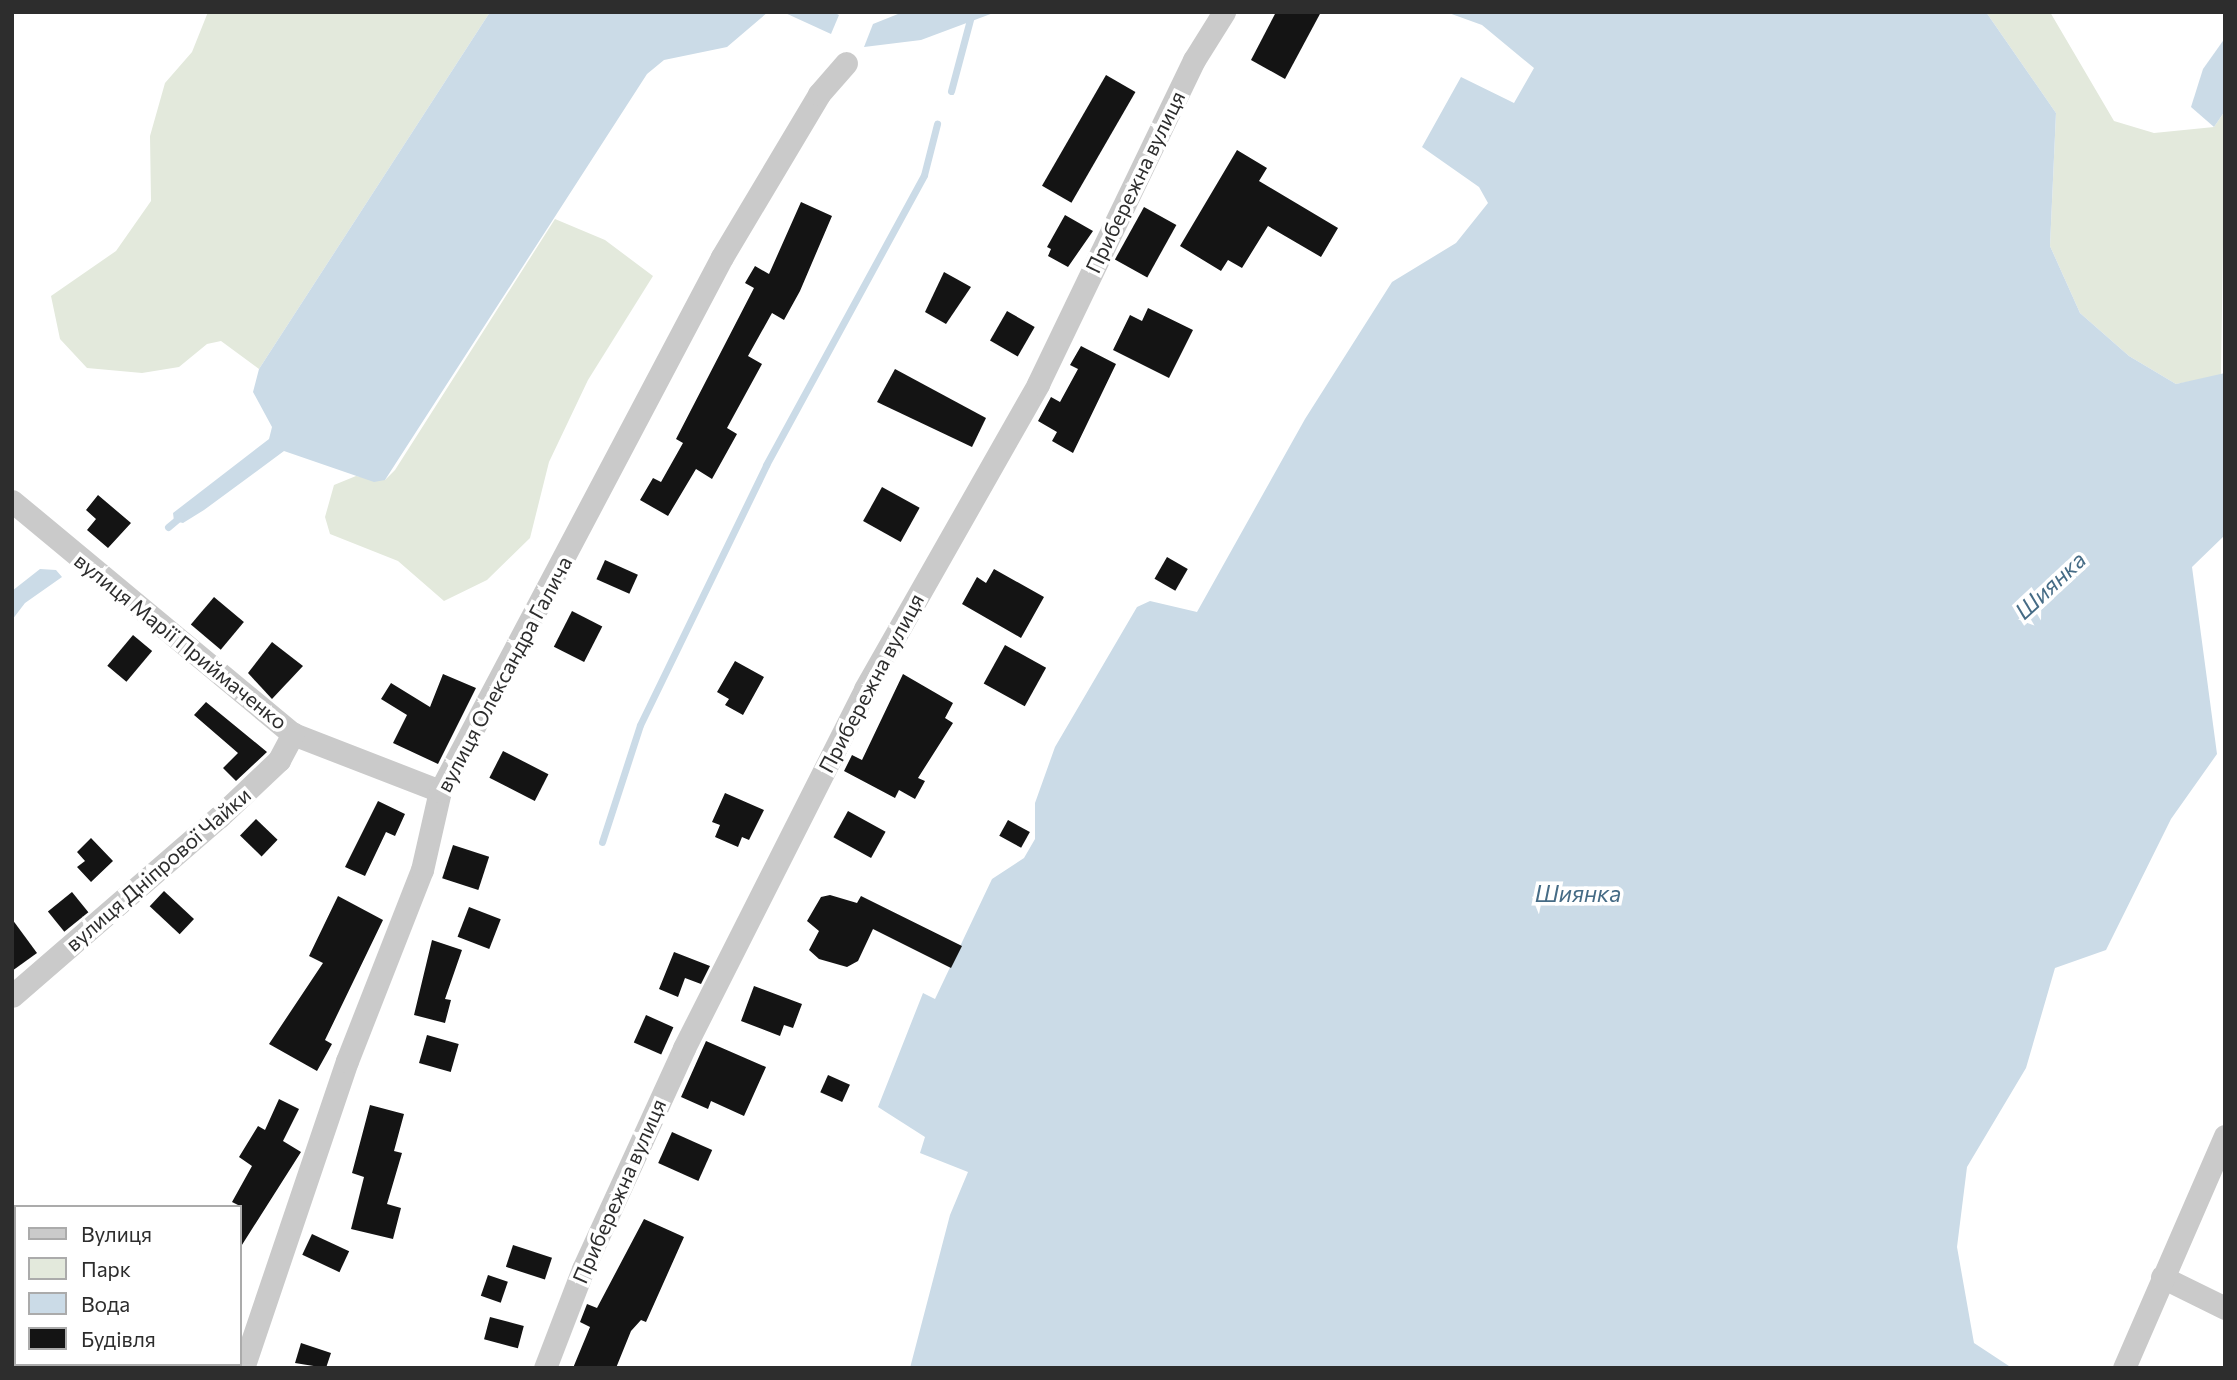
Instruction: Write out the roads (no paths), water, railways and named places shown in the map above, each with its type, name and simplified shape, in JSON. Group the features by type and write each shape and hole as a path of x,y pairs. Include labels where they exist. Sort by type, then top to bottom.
{"street":[{"name":"Прибережна вулиця","path":"545,1368 583,1269 703,1010 865,689 1038,384 1194,60 1224,12"},
{"name":"вулиця Олександра Галича","path":"243,1368 346,1061 422,870 440,791 722,257 818,94 846,63"},
{"name":"вулиця Марії Приймаченко","path":"12,501 293,734 440,791"},
{"name":"вулиця Дніпрової Чайки","path":"12,996 219,817 279,760 293,734"},
{"path":"2124,1368 2225,1136"},
{"path":"2162,1277 2225,1308"}],"water":[{"path":"490,12 768,12 727,47 664,60 647,74 385,480 374,482 284,451 204,510 183,523 174,521 173,513 269,439 272,427 253,392 259,369"},
{"path":"783,12 833,12 839,15 831,34"},
{"path":"903,12 996,12 921,40 864,47 873,24"},
{"name":"Шиянка","path":"1446,12 1986,12 2056,113 2050,246 2080,313 2129,356 2176,384 2225,373 2225,535 2192,567 2217,754 2171,819 2106,950 2055,968 2026,1068 1967,1167 1957,1247 1974,1343 2012,1368 910,1368 950,1215 968,1172 920,1153 925,1137 878,1107 923,993 935,999 992,879 1024,858 1035,839 1035,803 1055,747 1137,607 1150,601 1197,612 1305,419 1392,282 1456,243 1488,203 1479,187 1422,147 1461,77 1514,103 1534,68 1482,25"},
{"path":"2225,38 2225,111 2214,127 2191,107 2203,69"},
{"path":"40,569 56,570 62,577 25,603 12,620 12,591"}],"waterway":[{"path":"951,91 972,12"},
{"path":"602,842 640,725 766,465 924,175 937,124"},
{"path":"168,527 181,516"}]}
